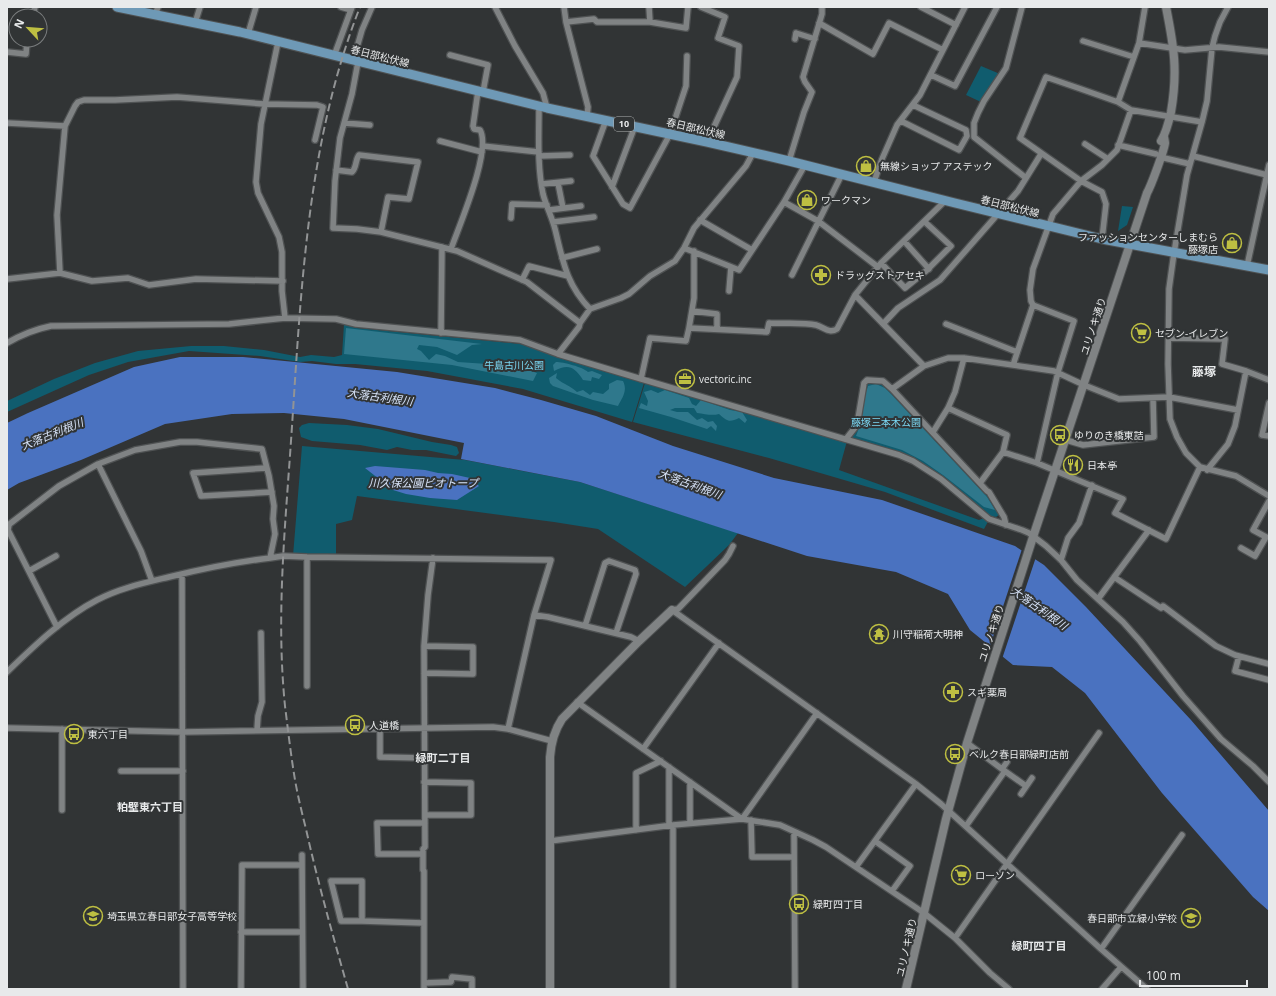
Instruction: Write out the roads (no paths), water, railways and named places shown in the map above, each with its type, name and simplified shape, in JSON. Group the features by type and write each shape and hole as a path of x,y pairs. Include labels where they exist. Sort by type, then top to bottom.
{"main road":[{"name":"春日部松伏線","path":"117,7 156,11 195,23 248,34 543,107 789,161 1102,239 1269,270"}],"street":[{"path":"195,23 200,7"},
{"path":"248,34 256,7"},
{"path":"334,56 352,8 341,7"},
{"path":"372,7 362,30 352,94 340,138 336,170 333,228 381,232 451,249 527,282 580,323"},
{"path":"495,7 515,46 543,93 539,154 543,195 553,222 570,282 581,300 590,309"},
{"path":"564,7 566,22 588,107 587,116"},
{"path":"649,7 650,22"},
{"path":"566,22 594,19 597,22 650,22 686,28 688,7"},
{"path":"701,7 725,17 718,38 739,46 737,77 707,142"},
{"path":"789,161 804,112 812,92 803,77 815,39 822,7"},
{"path":"921,7 929,9 956,25"},
{"path":"874,182 897,125 920,95 965,7"},
{"path":"931,75 955,86 997,7"},
{"path":"1022,7 1006,68 984,101 978,113 974,123 974,137 1026,178"},
{"path":"1118,102 1139,43 1145,7"},
{"name":"ユリノキ通り","path":"906,989 948,810 967,743 1033,537 1147,193 1146,187 1158,156 1161,140 1164,136 1170,116 1176,67 1166,7"},
{"path":"1228,7 1220,22 1212,48 1206,101 1202,122 1187,175 1174,253 1169,289 1168,364 1170,419 1177,437 1186,453 1200,467 1207,470 1236,476 1269,496"},
{"path":"819,23 873,54 889,23 943,50"},
{"path":"795,39 796,33 815,39"},
{"path":"1083,41 1134,57"},
{"path":"278,42 264,104 256,182 258,192 279,237 282,252 282,291 285,318"},
{"path":"1139,43 1185,50 1220,47 1269,52"},
{"path":"7,52 26,54 26,48"},
{"path":"450,55 488,64 480,91 474,126 474,129 480,130 482,134 482,152 476,181 451,249"},
{"path":"606,120 593,156 623,204 630,208 670,134 686,86 687,56"},
{"path":"1102,239 1106,204 1102,192 1081,181 1020,138 1046,77 1118,102 1131,110 1202,122"},
{"path":"60,273 57,215 66,126 76,106 84,100 112,100 177,96 264,104 323,107 316,140"},
{"path":"901,121 959,150 968,136 966,130 913,105"},
{"path":"1013,365 1033,305 1030,290 1033,269 1053,214 1081,181 1108,159 1116,150 1131,110"},
{"path":"7,123 66,126"},
{"path":"344,123 370,125"},
{"path":"612,187 635,126"},
{"path":"440,141 482,152"},
{"path":"1085,144 1108,159"},
{"path":"1118,145 1190,164"},
{"path":"483,146 539,154 570,155"},
{"path":"558,354 579,327 580,323 590,309 629,294 650,276 675,261 700,220 746,166 753,153"},
{"path":"883,324 898,308 940,280 1018,191 1041,154"},
{"path":"336,170 352,172 355,169 356,158 359,155 418,162 409,199 388,197 381,232"},
{"path":"1193,156 1267,175"},
{"path":"684,248 739,270 784,202 805,165"},
{"path":"1247,266 1269,165"},
{"path":"792,275 842,174"},
{"path":"542,184 571,181"},
{"path":"558,182 563,208"},
{"path":"689,328 767,332 769,323 817,325 831,332 837,330 855,295 880,265 945,201"},
{"path":"784,202 818,221 880,265 905,288 929,269 951,246 925,222"},
{"path":"511,218 512,204 563,208 581,206"},
{"path":"553,222 594,216"},
{"path":"700,220 752,250"},
{"path":"904,241 929,269"},
{"path":"441,333 442,247"},
{"path":"562,258 597,250"},
{"path":"641,379 650,338 686,341 694,298 694,251"},
{"path":"522,280 529,266 568,276"},
{"path":"729,291 731,267"},
{"path":"7,279 60,273 92,281 128,278 149,285 196,279 283,281"},
{"path":"855,295 924,366"},
{"path":"1033,305 1074,321 1058,372 1037,463"},
{"path":"692,310 717,314 716,329"},
{"path":"7,343 18,337 51,326 229,324 285,318 336,319 356,324 520,340 558,354 641,379 899,454 913,461 940,480 989,519 1022,530 1046,546 1062,560 1077,580 1123,622 1140,641 1183,696 1221,739 1268,778"},
{"path":"946,324 1017,352"},
{"path":"1169,338 1225,339 1222,364 1269,380"},
{"path":"892,389 924,366 948,358 964,358 1058,372 1084,385 1120,399 1169,397 1238,410"},
{"path":"933,432 948,408 955,392 964,358"},
{"path":"1207,470 1228,444 1235,426 1246,371"},
{"path":"846,439 856,425 864,383 867,380 883,381 989,492 1004,517 1006,525"},
{"path":"1066,440 1083,445 1154,437 1153,398"},
{"path":"1269,403 1262,435 1269,436"},
{"path":"948,408 1007,435 1003,452 980,483"},
{"path":"57,627 8,530 8,525 59,486 98,464 135,450 180,442 197,442 262,450 274,506 273,519 275,534 270,558"},
{"path":"1003,452 1056,470 1124,499 1115,512 1166,539 1200,467"},
{"path":"98,464 141,551 152,581"},
{"path":"266,468 193,473 201,496 272,492"},
{"path":"1062,560 1068,538 1079,523 1092,485"},
{"path":"1241,548 1255,556 1266,537 1253,530 1269,501"},
{"path":"1098,599 1149,530"},
{"path":"550,989 550,757 552,741 556,728 577,702 639,641 672,610 678,609 725,560 730,554 733,546"},
{"path":"29,570 56,556"},
{"path":"7,672 36,644 57,627 96,601 118,590 243,561 283,556 551,560 534,615 508,730"},
{"path":"307,557 307,686"},
{"path":"433,558 428,595 424,646 424,986 451,982 452,977 472,979 472,989"},
{"path":"585,626 605,563 609,561 635,570 636,574 616,633"},
{"path":"182,574 183,989"},
{"path":"1114,577 1160,608 1163,606 1216,646 1239,656 1269,664"},
{"path":"672,610 916,784 948,810 1006,864 1147,989"},
{"path":"534,615 616,633 639,641"},
{"path":"257,730 258,716 262,702 261,632"},
{"path":"643,749 719,643"},
{"path":"424,646 473,647 473,674 424,673"},
{"path":"1239,656 1235,670 1269,680"},
{"path":"577,702 742,819"},
{"path":"742,819 817,713"},
{"path":"7,728 183,732 493,727 552,741"},
{"path":"62,729 62,810"},
{"path":"380,729 380,757 424,758"},
{"path":"956,938 1006,864 1099,733"},
{"path":"967,743 1026,786"},
{"path":"636,830 636,773 661,761"},
{"path":"966,826 1004,770 1007,762"},
{"path":"669,767 673,989"},
{"path":"121,771 183,771"},
{"path":"1021,794 1032,778"},
{"path":"424,782 472,783 471,815 425,815"},
{"path":"690,782 690,823"},
{"path":"856,867 916,784"},
{"path":"550,841 671,825 742,819 780,825 813,840 924,913 956,938 990,973 1009,989"},
{"path":"751,820 752,857 794,857"},
{"path":"423,854 378,854 377,823 425,822"},
{"path":"794,832 795,989"},
{"path":"1101,949 1182,836"},
{"path":"875,841 910,866 892,891"},
{"path":"302,854 303,989"},
{"path":"241,989 242,865 302,865"},
{"path":"362,921 362,881 331,881 341,921 424,923"},
{"path":"241,932 302,932"},
{"path":"1102,989 1121,966"}],"water":[{"name":"大落古利根川","path":"180,357 243,357 397,372 495,388 596,416 673,446 774,478 882,500 1015,546 1044,565 1086,607 1191,720 1269,811 1269,911 1253,897 1162,793 1085,693 1052,667 1013,665 970,630 948,594 896,572 807,556 580,482 461,459 464,443 344,419 284,413 232,414 165,424 81,460 19,483 7,490 7,423 134,367"},
{"name":"川久保公園ビオトープ","path":"375,466 452,474 470,478 479,486 457,500 406,494 393,490 365,468"}],"railway":[{"path":"348,989 331,929 295,780 282,673 281,606 298,331 309,221 317,166 328,112 342,59 360,7"}],"place":[{"name":"無線ショップ アステック","path":"866,166"},
{"name":"ワークマン","path":"807,200"},
{"name":"ファッションセンターしまむら 藤塚店","path":"1232,243"},
{"name":"ドラッグストアセキ","path":"821,275"},
{"name":"セブン-イレブン","path":"1141,333"},
{"name":"vectoric.inc","path":"685,379"},
{"name":"ゆりのき橋東詰","path":"1060,435"},
{"name":"日本亭","path":"1073,465"},
{"name":"川守稲荷大明神","path":"879,634"},
{"name":"スギ薬局","path":"953,692"},
{"name":"人道橋","path":"355,725"},
{"name":"東六丁目","path":"74,734"},
{"name":"ベルク春日部緑町店前","path":"955,754"},
{"name":"ローソン","path":"961,875"},
{"name":"緑町四丁目","path":"799,904"},
{"name":"埼玉県立春日部女子高等学校","path":"93,916"},
{"name":"春日部市立緑小学校","path":"1191,918"}],"district":[{"name":"藤塚","path":"1204,372"},
{"name":"緑町二丁目","path":"443,758"},
{"name":"粕壁東六丁目","path":"150,807"},
{"name":"緑町四丁目","path":"1039,946"}],"park label":[{"name":"牛島古川公園","path":"514,365"},
{"name":"藤塚三本木公園","path":"886,422"}]}
